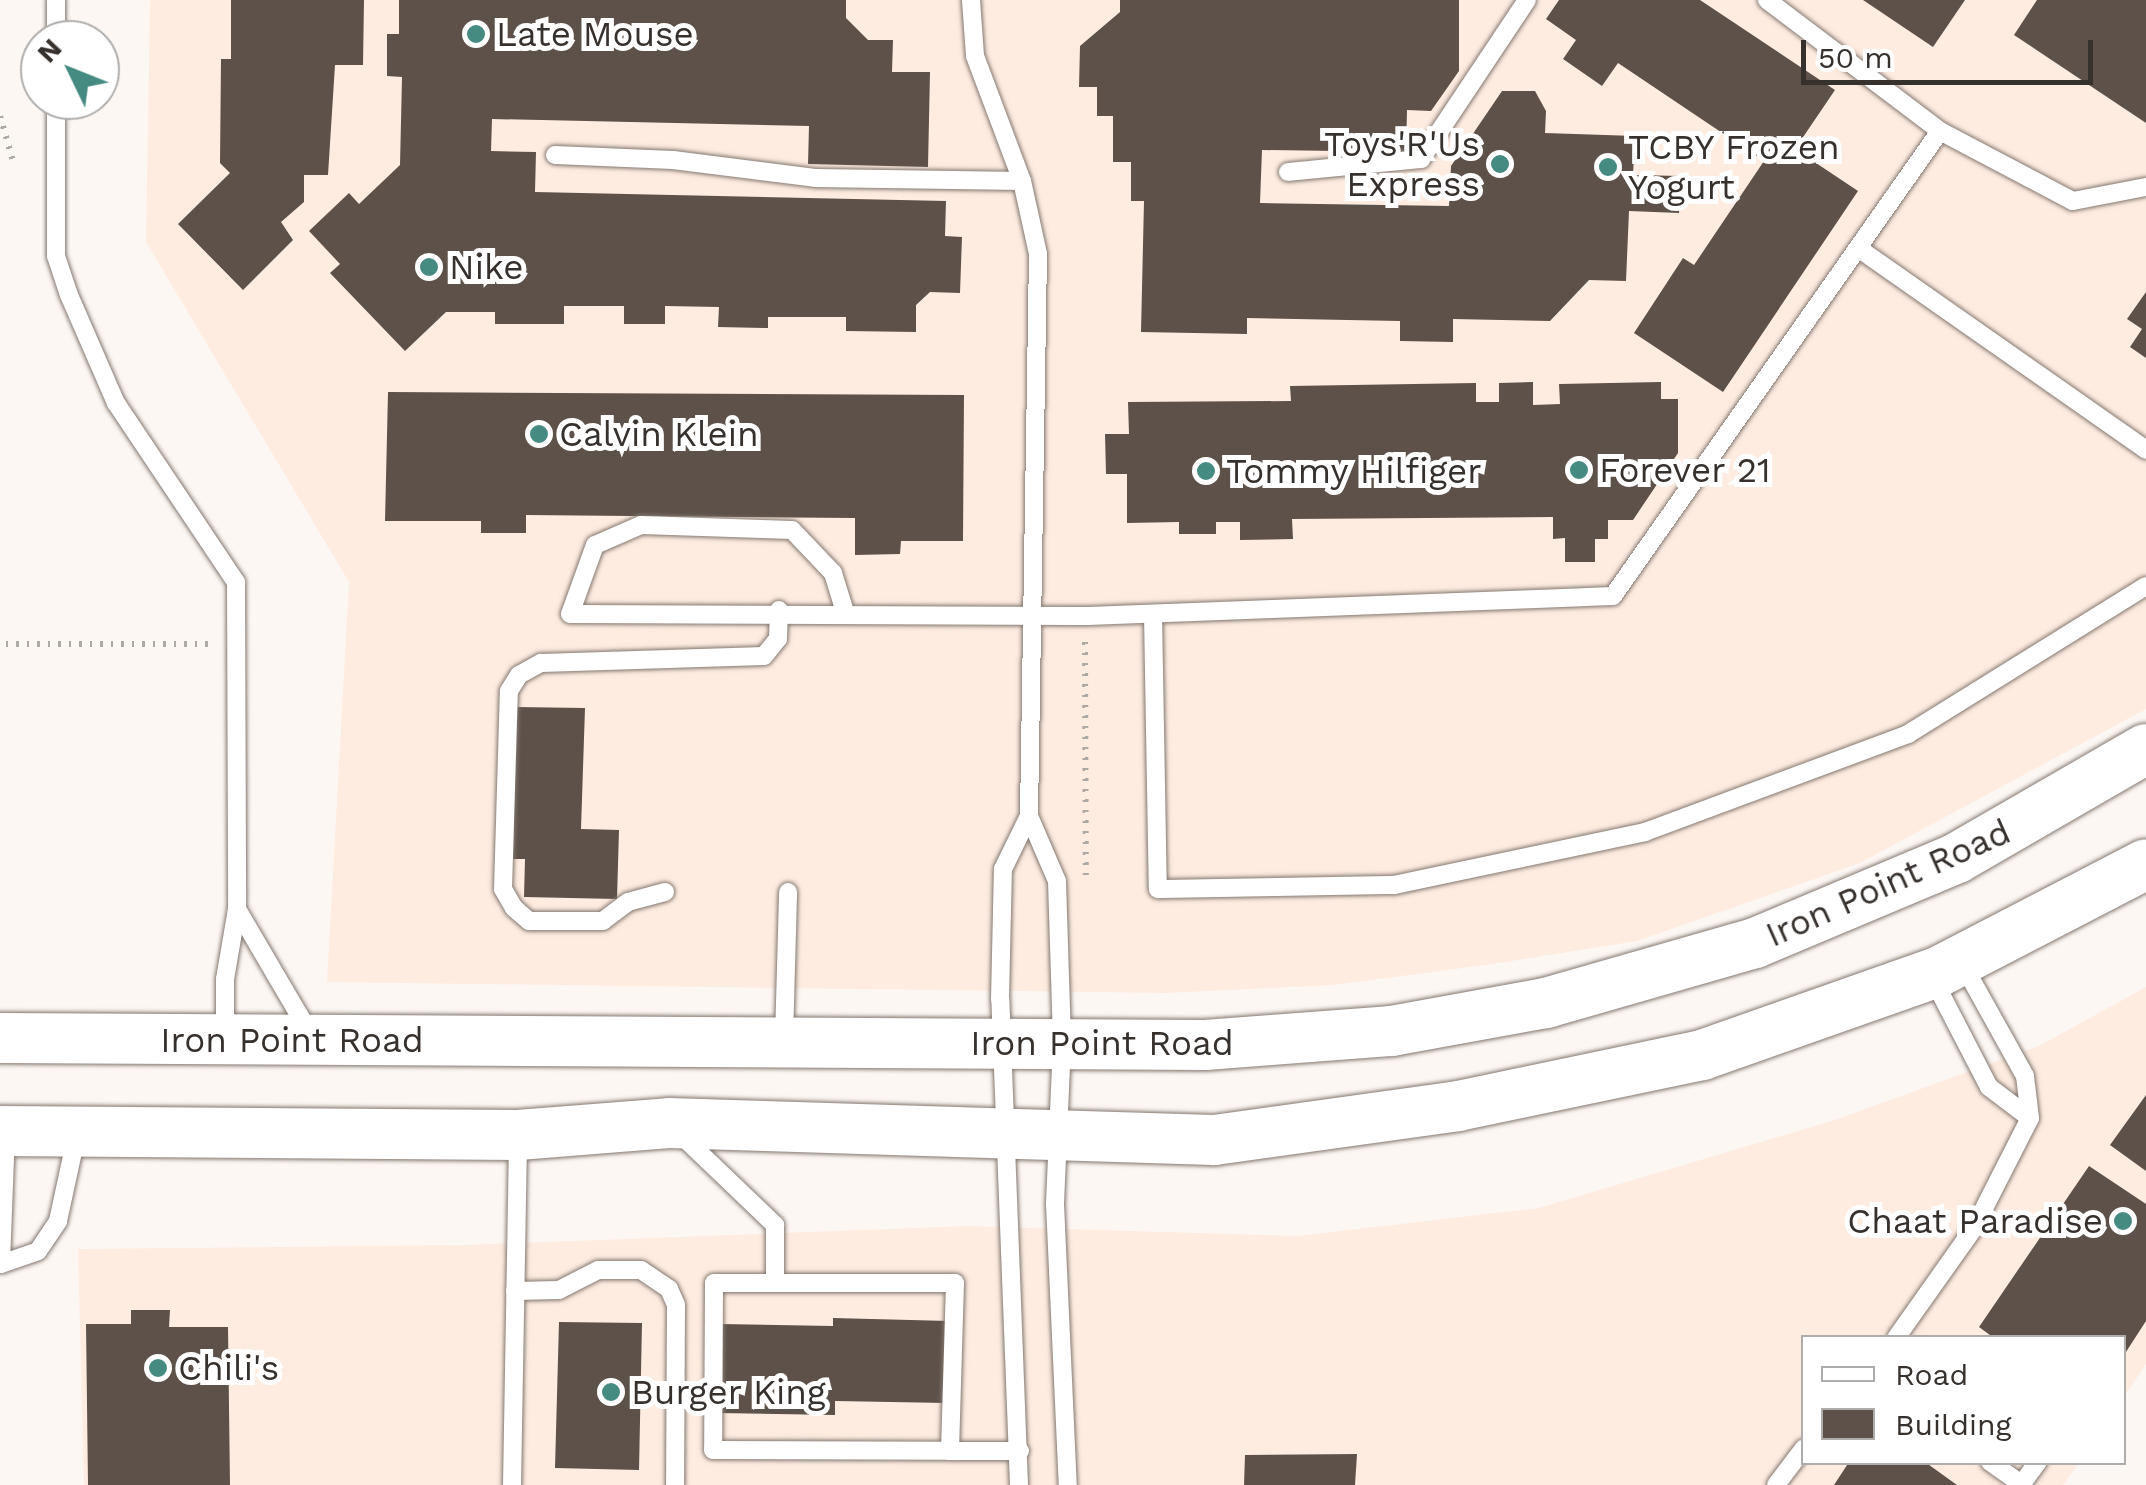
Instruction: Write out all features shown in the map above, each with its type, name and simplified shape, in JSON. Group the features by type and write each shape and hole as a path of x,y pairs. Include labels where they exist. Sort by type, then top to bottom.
{"main road":[{"name":"Iron Point Road","path":"0,1038 1205,1045 1376,1032 1636,981 1872,897 2039,814 2146,748"},
{"path":"3,1131 518,1135 669,1123 1214,1140 1612,1078 1821,1018 1946,968 2146,864"}],"lane":[{"path":"972,0 974,56 1022,181 1038,254 1029,816 1056,881 1062,1043 1056,1204 1068,1485"},
{"path":"1288,172 1421,159 1527,0"},
{"path":"1767,0 1940,131 2073,201 2146,187"},
{"path":"56,120 56,256 116,404 236,582 240,644 237,909 224,979 225,1039"},
{"path":"845,612 833,573 792,530 641,526 595,546 570,614 779,610 845,612 1031,614 1088,616 1614,596 1940,131"},
{"path":"555,155 673,160 816,178 1022,181"},
{"path":"1858,248 2146,450"},
{"path":"1153,614 1158,889 1394,885 1645,832 1908,734 2146,586"},
{"path":"665,892 628,902 603,920 529,921 514,908 503,888 510,691 519,675 542,664 764,656 778,639 779,610"},
{"path":"1020,1485 1001,1045 1002,869 1029,816"},
{"path":"784,1044 788,892"},
{"path":"237,909 314,1040"},
{"path":"1946,968 1989,1087 2030,1118"},
{"path":"1898,1335 1974,1228 2030,1118 2025,1076 1946,968"},
{"path":"669,1123 774,1226 775,1283"},
{"path":"3,1131 0,1264 38,1251 58,1220 77,1132"},
{"path":"512,1485 518,1135"},
{"path":"515,1291 559,1290 612,1270 641,1270 669,1289 676,1305 674,1485"},
{"path":"950,1451 955,1283 714,1283 713,1450 950,1451 1020,1450"},
{"path":"1776,1485 1801,1452"},
{"path":"1994,1465 2022,1485"}],"path":[{"path":"0,116 13,161"},
{"path":"1087,894 1082,666 1088,616"},
{"path":"6,644 240,644"}],"shaded area":[{"path":"150,0 2146,0 2146,709 1860,863 1637,941 1493,964 1334,985 1166,993 327,982 349,582 146,242"},
{"path":"2146,987 2146,1364 2126,1394 2126,1335 1801,1335 1801,1465 2078,1465 2063,1485 84,1485 78,1249 465,1245 968,1226 1297,1236 1539,1208 1835,1120 2039,1046"}],"building":[{"path":"231,0 364,0 363,65 335,65 328,175 304,175 304,202 281,222 293,240 243,290 178,224 230,173 220,163 221,59 231,59"},
{"path":"399,0 846,0 846,18 868,40 893,40 892,72 930,72 928,167 808,164 809,126 492,119 491,151 536,152 535,192 946,201 945,236 962,237 960,293 930,292 916,305 916,332 846,331 846,317 768,317 768,328 718,327 719,307 665,306 665,324 624,324 624,306 564,306 564,324 495,324 495,312 446,312 405,351 330,273 340,264 309,231 349,193 359,204 400,165 402,77 387,76 387,34 399,34"},
{"path":"1120,0 1459,0 1459,71 1431,111 1407,110 1406,152 1262,150 1260,203 1449,206 1451,166 1502,91 1535,91 1546,111 1545,133 1635,136 1633,175 1681,176 1679,213 1629,211 1626,281 1589,280 1550,321 1453,319 1453,342 1400,341 1400,321 1247,318 1247,334 1141,332 1144,201 1131,201 1131,162 1113,162 1113,116 1097,116 1097,87 1079,87 1080,46 1120,12"},
{"path":"1559,0 1700,0 1835,90 1795,149 1858,191 1723,392 1634,333 1683,258 1694,265 1764,161 1618,63 1602,86 1563,59 1576,40 1546,19"},
{"path":"1863,0 1965,0 1933,47"},
{"path":"2037,0 2146,0 2146,123 2014,35"},
{"path":"2146,292 2146,358 2130,347 2142,329 2127,319"},
{"path":"1533,382 1533,405 1560,404 1559,384 1661,382 1661,399 1678,399 1678,453 1633,520 1608,520 1608,539 1595,539 1595,562 1565,562 1565,538 1553,539 1553,517 1292,519 1293,539 1240,540 1240,522 1216,522 1216,534 1179,534 1179,522 1127,523 1127,474 1106,474 1105,434 1129,434 1128,402 1291,401 1290,386 1476,383 1476,402 1499,402 1499,383"},
{"path":"388,392 964,395 963,541 901,541 900,554 855,555 855,518 526,515 526,533 481,533 481,521 385,521"},
{"path":"516,707 585,708 581,829 619,830 617,899 524,897 525,859 513,859"},
{"path":"2146,1095 2146,1171 2110,1145"},
{"path":"2089,1166 2146,1204 2146,1321 2126,1352 2126,1335 1990,1335 1979,1327"},
{"name":"Chili's","path":"131,1310 170,1310 169,1327 228,1327 230,1485 88,1485 86,1324 131,1324"},
{"path":"833,1318 949,1321 947,1403 835,1401 835,1415 718,1413 720,1324 833,1326"},
{"path":"559,1322 642,1323 639,1470 555,1468"},
{"path":"1357,1454 1355,1485 1244,1485 1245,1455"},
{"path":"1847,1465 1929,1465 1957,1485 1834,1485"}],"place":[{"name":"Late Mouse","path":"476,34"},
{"name":"Toys'R'Us Express","path":"1500,164"},
{"name":"TCBY Frozen Yogurt","path":"1608,167"},
{"name":"Nike","path":"429,267"},
{"name":"Calvin Klein","path":"539,434"},
{"name":"Forever 21","path":"1579,470"},
{"name":"Tommy Hilfiger","path":"1206,471"},
{"name":"Chaat Paradise","path":"2123,1221"},
{"name":"Chili's","path":"158,1368"},
{"name":"Burger King","path":"611,1392"}]}
